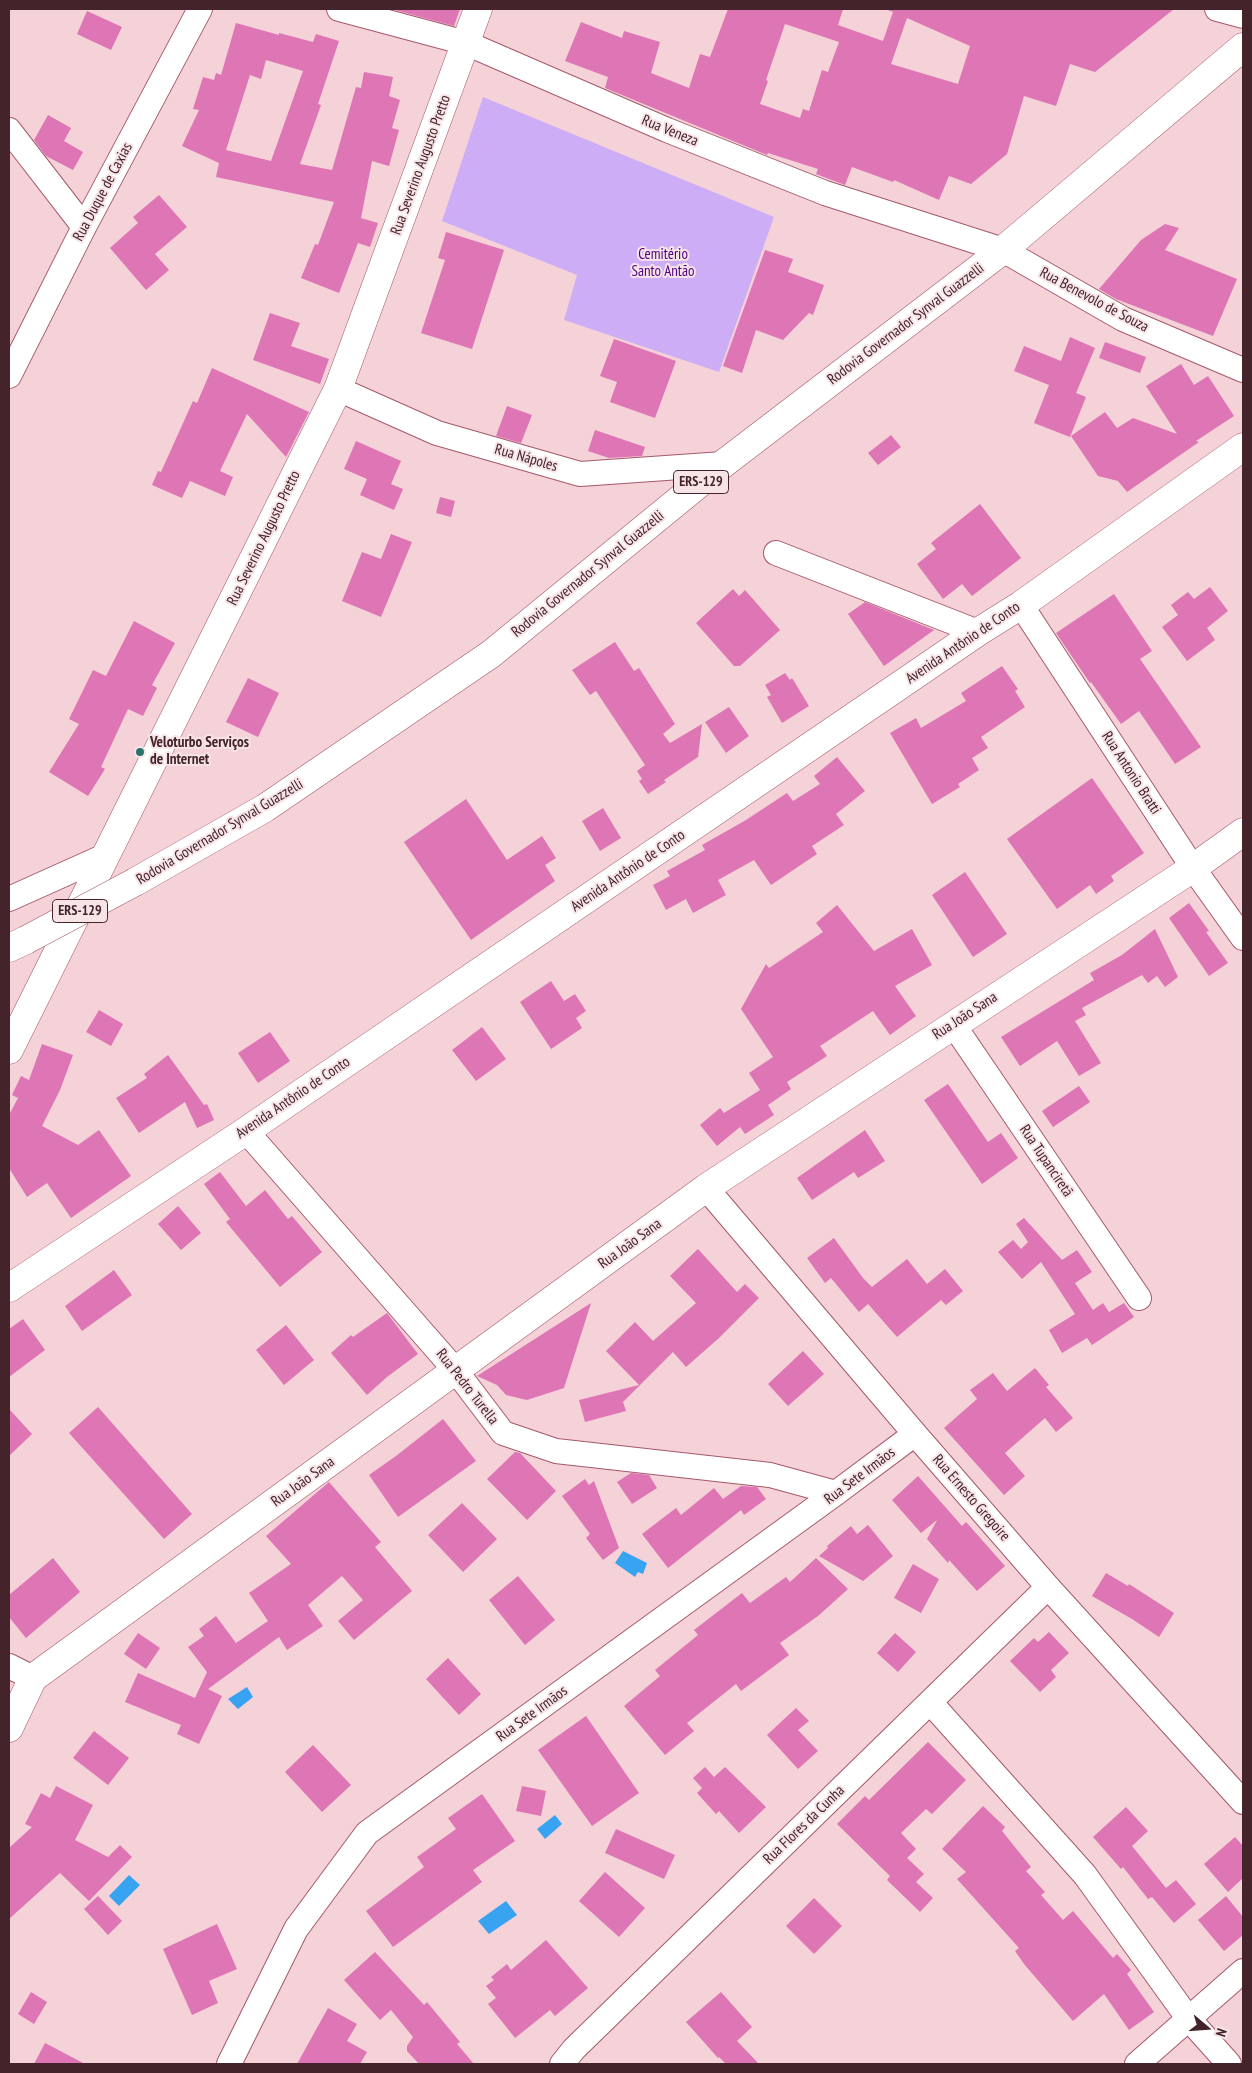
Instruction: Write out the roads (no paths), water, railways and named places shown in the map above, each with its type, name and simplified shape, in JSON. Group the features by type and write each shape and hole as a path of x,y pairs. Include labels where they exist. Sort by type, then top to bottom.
{"street":[{"name":"Rua Duque de Caxias","path":"9,376 84,227 200,9"},
{"name":"Rua Veneza","path":"339,9 466,43 667,130 825,193 1003,250"},
{"name":"Rua Severino Augusto Pretto","path":"9,1050 338,389 478,9"},
{"path":"1217,9 1243,16"},
{"name":"Rodovia Governador Synval Guazzelli","path":"17,944 135,882 265,808 490,654 723,464 1003,250 1243,47"},
{"path":"9,130 84,227"},
{"name":"Rua Benevolo de Souza","path":"1003,250 1123,319 1243,370"},
{"name":"Rua Nápoles","path":"338,389 437,433 580,474 723,464"},
{"name":"Avenida Antônio de Conto","path":"9,1288 246,1131 978,632 1021,605 1243,448"},
{"path":"776,553 978,632"},
{"name":"Rua Antonio Bratti","path":"1021,605 1193,868 1243,938"},
{"name":"Rua João Sana","path":"33,1678 706,1188 1193,868 1243,832"},
{"path":"9,899 107,855"},
{"name":"Rua Tupanciretã","path":"953,1024 1139,1298"},
{"name":"Rua Pedro Turella","path":"246,1131 456,1371 503,1433 556,1451 770,1475 836,1494"},
{"name":"Rua Ernesto Gregoire","path":"706,1188 1048,1587 1243,1802"},
{"name":"Rua Sete Irmãos","path":"229,2064 296,1929 367,1833 836,1494 915,1434"},
{"name":"Rua Flores da Cunha","path":"562,2064 574,2049 1048,1587"},
{"path":"9,1666 33,1678 9,1728"},
{"path":"930,1702 1085,1875 1188,2018 1229,2064"},
{"path":"1137,2064 1243,1971"}],"water":[{"path":"623,1551 647,1563 643,1574 638,1572 635,1577 615,1563"},
{"path":"247,1687 253,1697 238,1709 228,1699"},
{"path":"555,1815 562,1824 545,1839 537,1829"},
{"path":"129,1875 140,1885 119,1906 109,1896"},
{"path":"506,1901 517,1915 489,1934 478,1921"}],"place":[{"name":"Veloturbo Serviços de Internet","path":"140,752"}],"park label":[{"name":"Cemitério Santo Antão","path":"663,264"}]}
